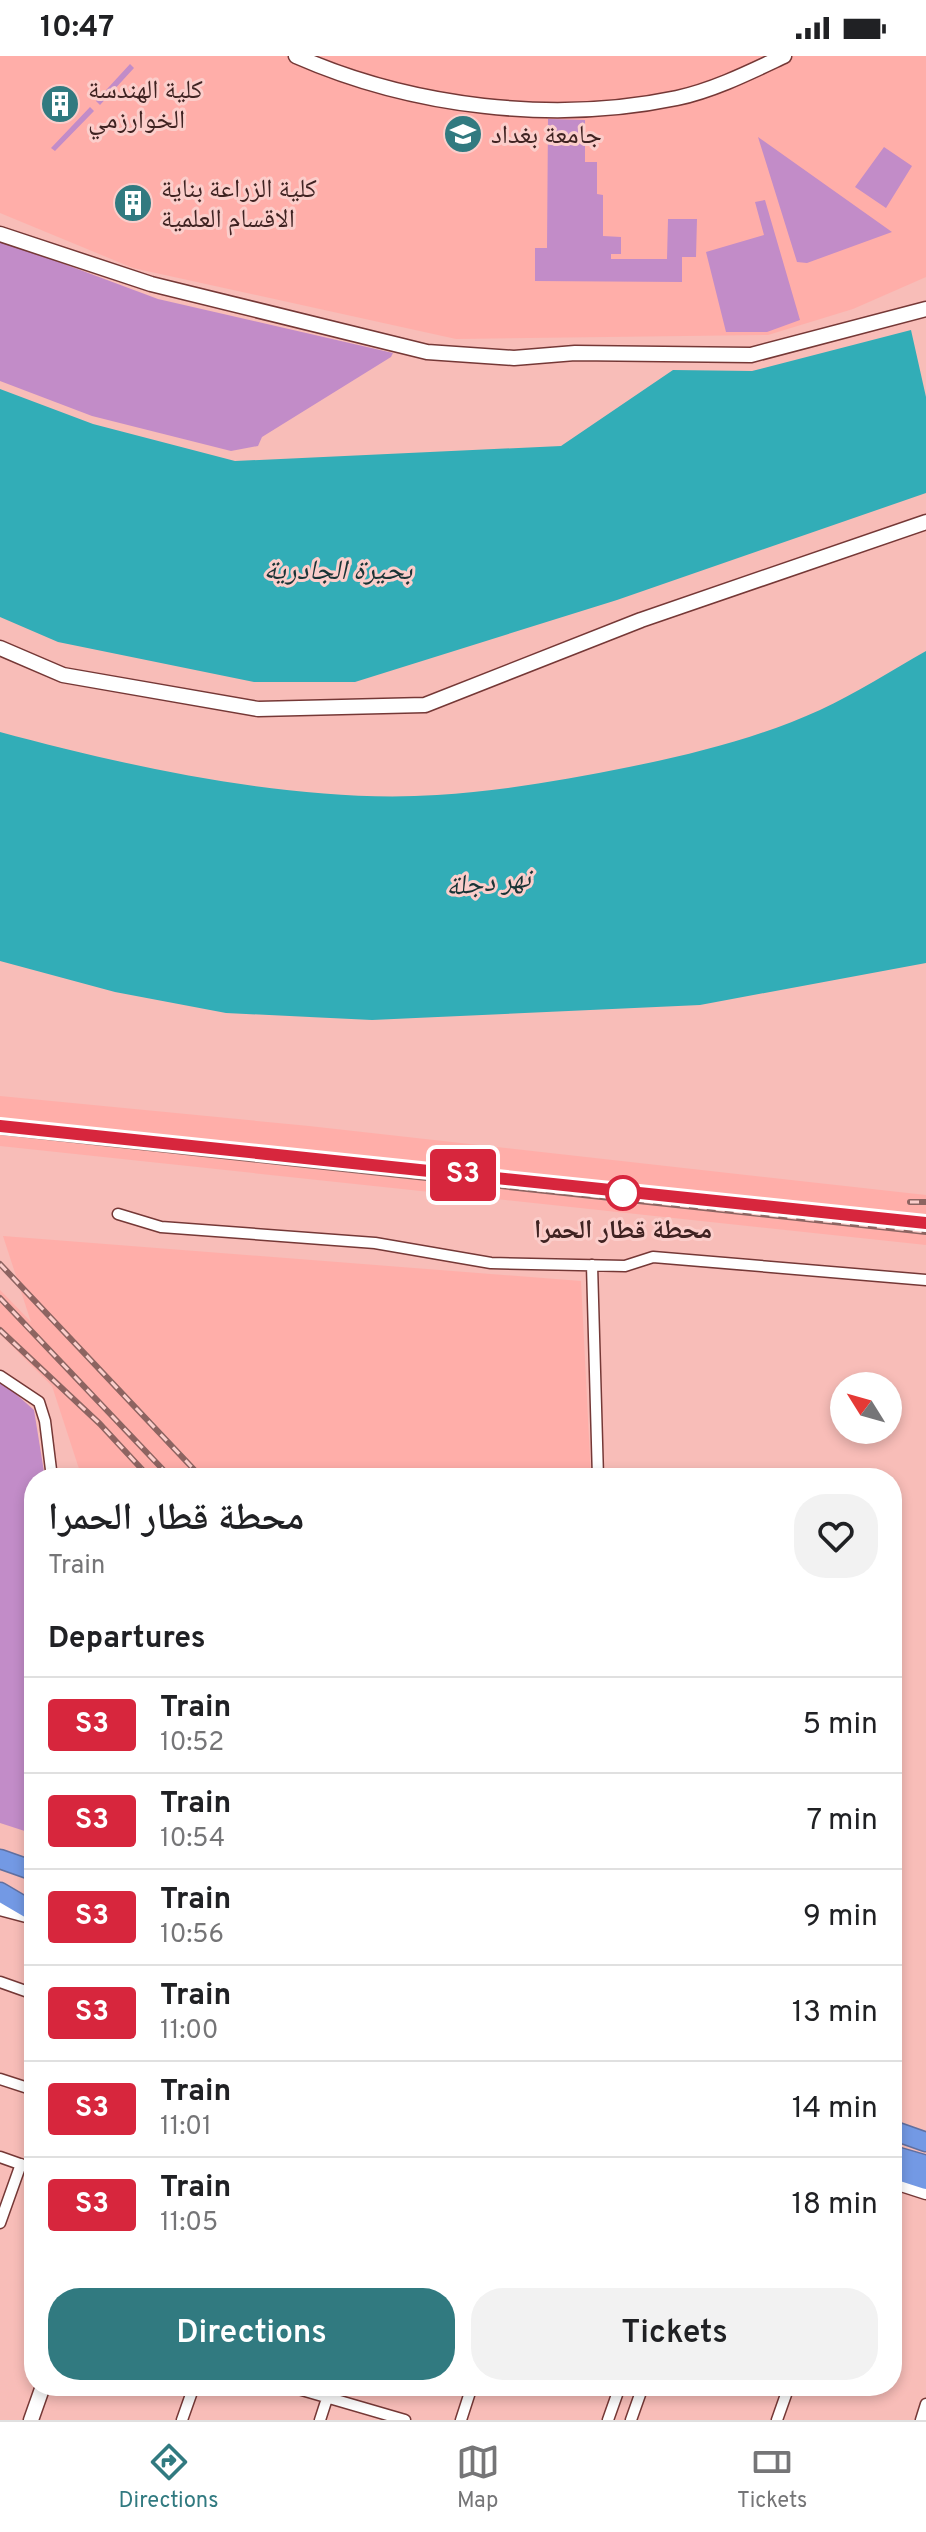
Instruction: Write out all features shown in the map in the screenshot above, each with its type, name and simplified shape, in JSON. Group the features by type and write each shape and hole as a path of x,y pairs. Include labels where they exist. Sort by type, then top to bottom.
{"highway":[{"path":"0,1859 24,1867"},
{"path":"0,1886 24,1894"},
{"path":"0,1892 24,1908"},
{"path":"902,2134 926,2142"},
{"path":"902,2168 926,2165"},
{"path":"902,2172 926,2180"}],"street":[{"path":"296,56 324,68 445,100 539,109 602,109 679,97 784,56"},
{"path":"0,234 151,284 427,352 514,358 575,353 751,355 926,309"},
{"path":"0,648 63,675 258,709 352,710 425,705 641,620 926,522"},
{"path":"118,1214 161,1227 375,1243 491,1263 625,1266 653,1257 926,1280"},
{"path":"592,1265 598,1468"},
{"path":"0,1376 39,1402 45,1421 51,1468"},
{"path":"0,1908 24,1912"},
{"path":"0,1982 24,1990"},
{"path":"0,2079 24,2087"},
{"path":"0,2157 24,2165"},
{"path":"0,2223 21,2164"},
{"path":"902,2175 926,2192"},
{"path":"31,2420 39,2396"},
{"path":"182,2420 190,2396"},
{"path":"323,2396 405,2420"},
{"path":"461,2420 469,2396"},
{"path":"608,2420 616,2396"},
{"path":"631,2420 639,2396"},
{"path":"777,2420 785,2396"},
{"path":"320,2420 327,2397"},
{"path":"921,2420 926,2404"}],"shaded area":[{"name":"جامعة بغداد","path":"0,56 926,56 926,277 853,309 768,335 456,339 133,268 0,213"},
{"path":"130,64 134,68 100,105 96,101"},
{"path":"90,107 94,111 55,151 51,148"},
{"path":"548,119 585,120 585,162 597,162 597,194 603,195 603,236 621,237 621,254 611,254 611,259 667,259 668,219 697,219 696,257 682,257 682,282 535,281 535,248 547,248"},
{"path":"758,137 892,232 807,263 797,262"},
{"path":"884,147 912,166 886,208 855,187"},
{"path":"765,200 800,320 767,332 726,332 706,252 764,235 755,202"},
{"path":"0,240 158,299 393,353 262,437 258,446 231,451 92,416 0,381"},
{"path":"0,1096 309,1126 926,1195 926,1245 0,1146"},
{"path":"3,1236 581,1281 590,1468 79,1468 52,1386 0,1334 0,1290 31,1322"},
{"path":"0,1380 34,1410 43,1468 24,1468 24,1831 0,1823"}],"water":[{"name":"بحيرة الجادرية","path":"911,330 926,397 926,493 617,600 355,682 254,682 58,642 0,617 0,389 93,424 235,461 561,446 673,370 752,371"},
{"name":"نهر دجلة","path":"926,651 926,963 700,1005 372,1020 226,1013 115,992 0,961 0,732 161,770 273,789 384,796 461,793 605,772 678,757 749,737 820,710"}],"railway":[{"path":"0,1132 926,1232"},
{"path":"910,1202 926,1202"},
{"path":"0,1264 193,1468"},
{"path":"0,1298 162,1468"},
{"path":"0,1330 100,1424 141,1468"}],"train":[{"name":"S3","path":"0,1126 817,1214 926,1223"}],"place":[{"name":"كلية الهندسة الخوارزمي","path":"60,104"},
{"name":"جامعة بغداد","path":"463,134"},
{"name":"كلية الزراعة بناية الاقسام العلمية","path":"133,203"},
{"name":"محطة قطار الحمرا","path":"623,1193"}]}
